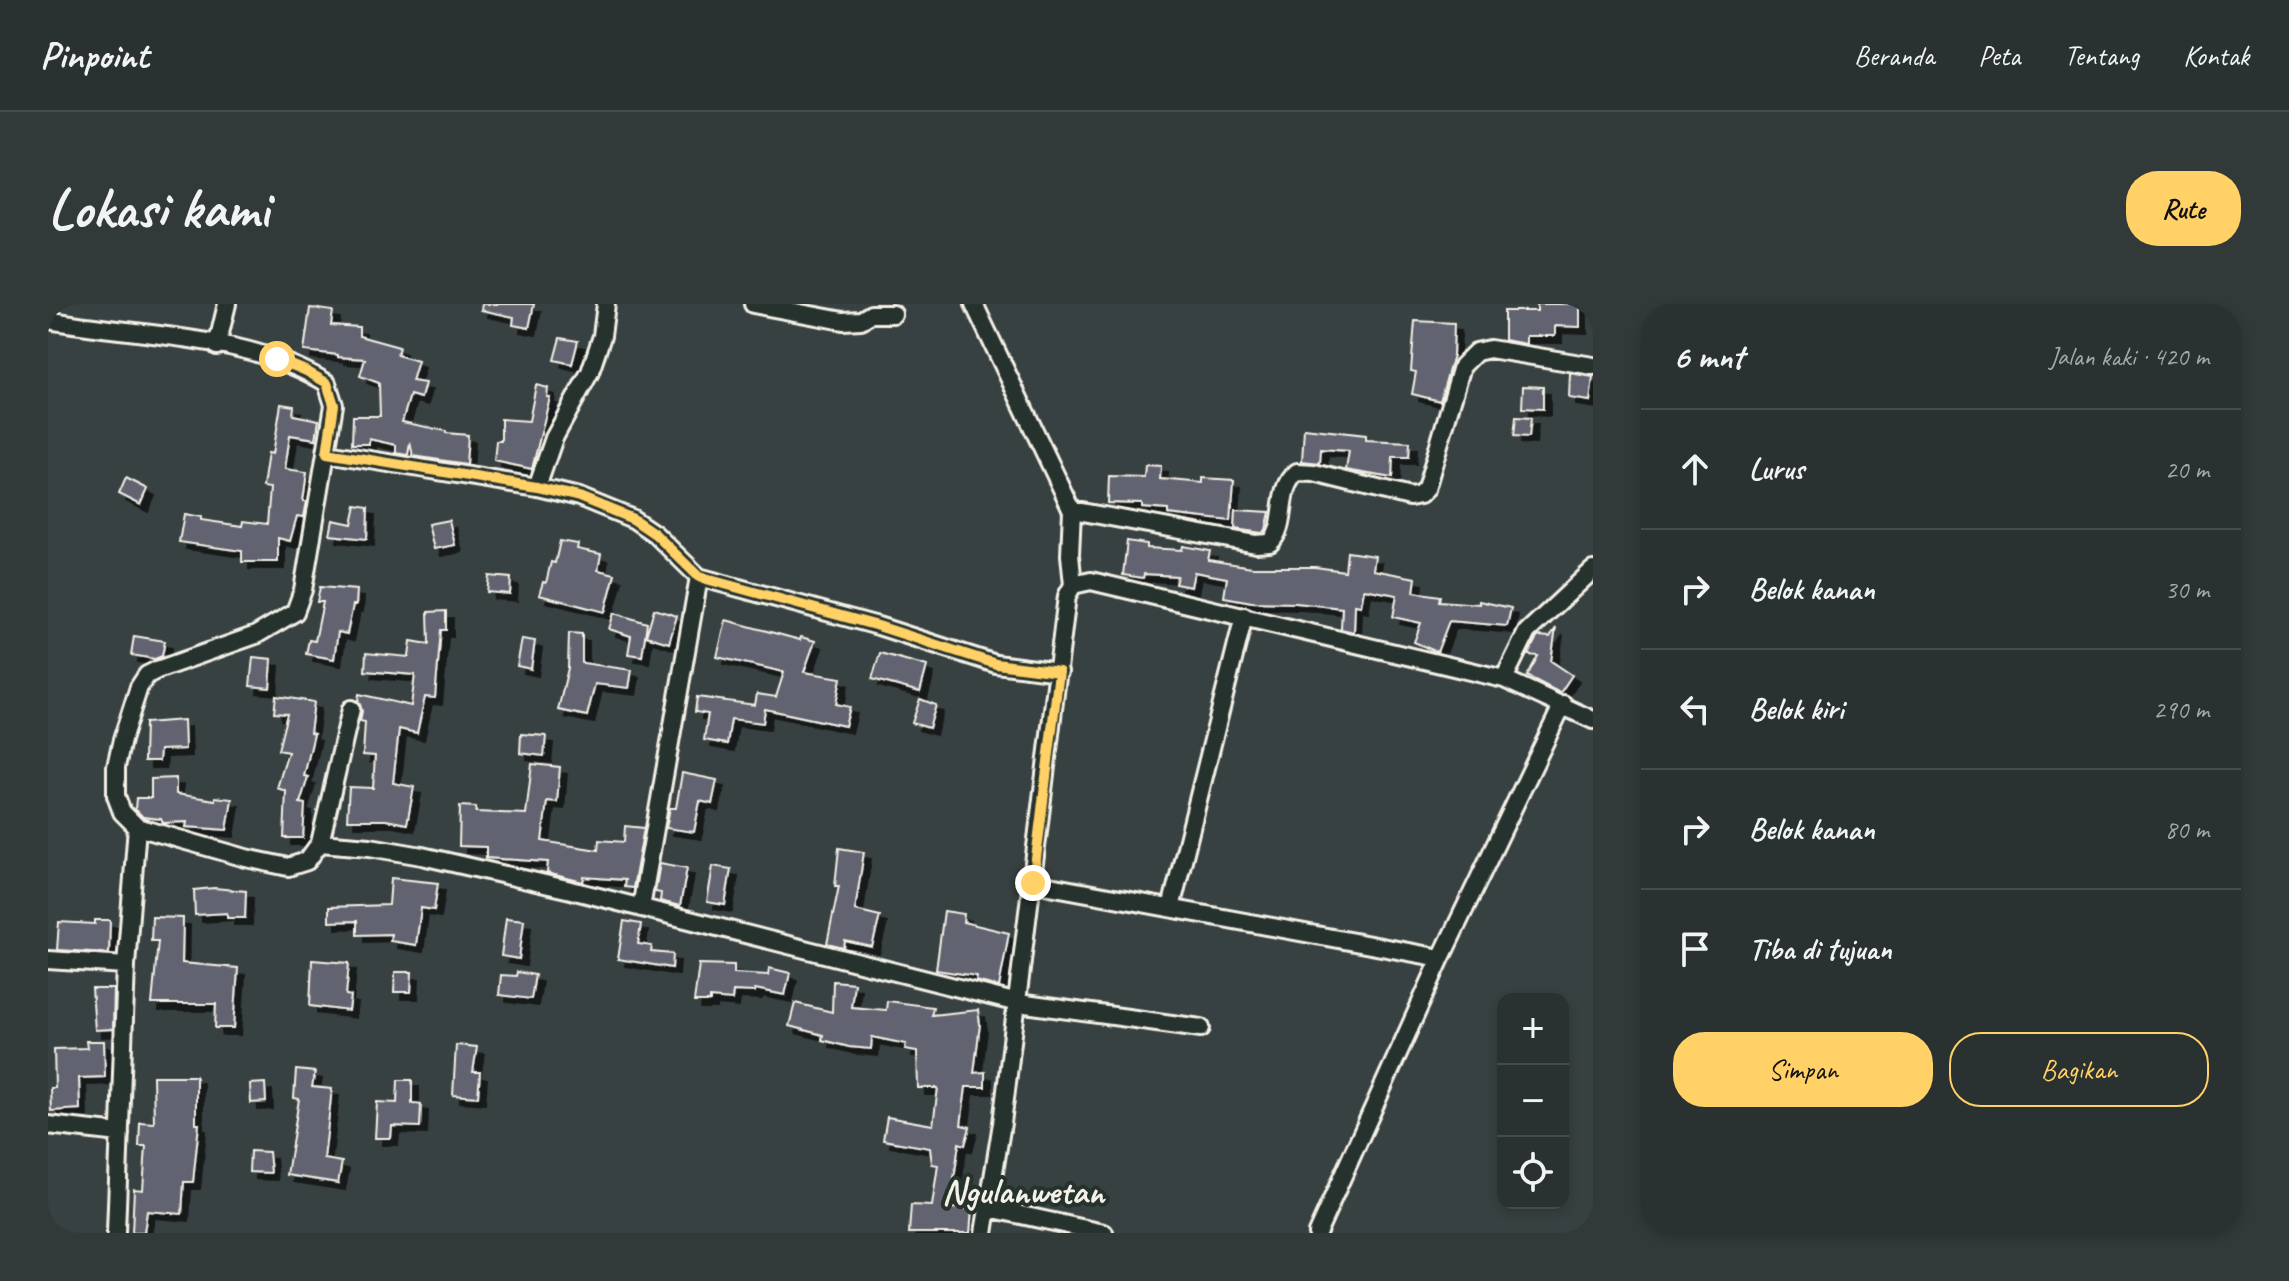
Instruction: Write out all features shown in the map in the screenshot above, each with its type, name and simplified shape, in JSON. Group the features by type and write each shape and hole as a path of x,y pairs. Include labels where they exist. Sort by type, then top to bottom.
{"street":[{"path":"217,346 227,304"},
{"path":"537,487 554,438 590,372 602,336 606,304"},
{"path":"753,304 843,321 861,320 871,314 893,314"},
{"path":"974,304 1072,510 1070,555 1073,585 1067,596 1018,1003 984,1233"},
{"path":"48,320 217,346 277,359 327,383 334,405 303,590 295,612 256,635 147,675 139,687 116,767 116,796 122,812 137,827 246,858 288,867 307,861 320,843 351,709"},
{"path":"1072,510 1256,544 1270,543 1277,537 1285,488 1297,472 1314,473 1410,497 1420,495 1426,489 1462,366 1476,352 1490,349 1593,366"},
{"path":"327,453 537,487 579,497 633,519 655,534 699,577 878,626 996,664 1059,672"},
{"path":"1504,679 1527,632 1593,570"},
{"path":"641,908 699,577"},
{"path":"1073,585 1091,581 1504,679 1593,720"},
{"path":"1171,908 1244,616"},
{"path":"1317,1233 1441,958 1563,704"},
{"path":"116,1233 126,965 137,827"},
{"path":"320,843 422,856 1018,1003 1201,1028"},
{"path":"1033,883 1441,958"},
{"path":"48,960 126,965"},
{"path":"48,1125 120,1133"},
{"path":"989,1208 1104,1233"}],"building":[{"path":"482,304 534,304 529,328 513,325 514,317 481,310"},
{"path":"1537,304 1580,304 1580,327 1555,326 1555,336 1526,336 1526,344 1504,340 1504,311 1537,311"},
{"path":"310,308 333,311 331,325 359,327 359,336 399,347 397,355 418,361 412,381 425,383 421,398 410,395 402,422 468,435 466,464 413,456 410,442 408,455 396,453 396,445 369,439 369,444 352,444 353,416 380,416 379,383 360,376 365,359 304,351"},
{"path":"1415,321 1454,323 1453,355 1440,401 1412,394 1416,372 1411,371"},
{"path":"560,338 578,341 572,364 554,360"},
{"path":"1570,373 1593,377 1590,401 1569,398"},
{"path":"536,385 548,388 547,397 550,397 532,469 494,461 496,441 501,441 501,419 529,421"},
{"path":"1523,386 1543,387 1543,409 1522,408"},
{"path":"281,404 294,406 293,415 319,420 316,439 290,435 285,469 307,472 303,501 307,501 304,517 297,516 290,541 278,538 278,562 242,562 242,551 179,542 184,514 201,517 201,520 242,526 243,521 267,524 270,488 263,487 268,453 273,454"},
{"path":"1516,417 1531,418 1529,437 1514,436"},
{"path":"1304,428 1366,435 1366,440 1410,442 1409,457 1393,457 1392,478 1346,470 1349,451 1321,449 1320,463 1302,461"},
{"path":"1145,465 1161,466 1160,479 1203,483 1203,478 1234,480 1231,521 1168,514 1168,510 1142,508 1142,504 1108,503 1109,476 1144,477"},
{"path":"126,478 148,489 141,505 119,494"},
{"path":"356,506 368,508 367,539 330,535 333,520 352,524"},
{"path":"1236,510 1270,512 1266,530 1262,533 1235,529"},
{"path":"449,520 455,545 434,549 428,524"},
{"path":"560,541 578,544 577,549 601,554 598,570 615,574 605,612 539,595 543,582 546,583 551,562 555,563"},
{"path":"1127,541 1147,544 1147,548 1182,550 1183,546 1210,551 1208,560 1252,567 1315,567 1345,571 1347,552 1375,556 1373,570 1416,578 1414,592 1440,596 1439,601 1479,604 1479,601 1511,608 1507,626 1449,621 1437,652 1414,642 1421,623 1393,617 1397,595 1364,589 1361,606 1355,605 1354,632 1341,629 1342,608 1224,597 1227,578 1194,572 1191,587 1175,584 1177,576 1144,574 1143,578 1123,575"},
{"path":"489,576 511,578 510,594 487,592"},
{"path":"320,587 357,590 347,634 338,632 334,659 306,654 309,640 315,641 323,602 317,602"},
{"path":"654,609 677,616 669,643 646,636"},
{"path":"446,611 446,630 441,630 435,698 425,697 417,733 399,729 393,783 414,787 407,824 386,820 347,820 349,787 373,788 375,756 363,755 365,722 360,721 359,694 411,706 415,675 365,671 366,653 409,657 411,641 429,644 428,612"},
{"path":"614,613 647,623 642,656 628,654 631,636 609,629"},
{"path":"726,620 800,640 801,637 815,641 804,672 841,678 836,704 850,707 845,726 765,709 763,723 731,719 727,744 704,740 708,714 695,712 697,697 755,705 757,694 776,697 784,672 717,657"},
{"path":"1556,628 1551,661 1572,675 1560,693 1527,676 1538,656 1528,655 1536,639 1539,636 1550,637"},
{"path":"569,633 582,634 582,663 632,670 629,688 595,684 587,716 558,710 568,668"},
{"path":"134,636 165,641 162,656 155,659 131,655"},
{"path":"522,639 535,641 531,669 517,666"},
{"path":"880,653 927,666 920,692 872,679"},
{"path":"253,657 272,659 270,688 250,686"},
{"path":"276,696 314,702 310,733 314,734 304,776 308,777 300,803 305,804 303,838 284,838 286,791 277,788 288,752 278,750 287,714 274,713"},
{"path":"920,699 936,705 929,728 912,723"},
{"path":"184,720 185,749 160,750 159,761 144,761 145,723"},
{"path":"521,734 546,736 544,756 520,753"},
{"path":"532,764 560,767 557,802 547,801 542,841 598,850 599,840 624,842 625,826 644,828 633,888 624,887 625,880 584,877 583,882 547,873 548,862 486,858 486,847 459,846 460,806 476,807 476,812 526,814"},
{"path":"682,773 717,780 712,804 700,801 694,832 666,828 670,808 676,808"},
{"path":"176,778 176,794 215,800 215,797 232,799 227,830 186,827 187,822 163,823 161,819 143,817 135,809 136,798 151,798 151,779"},
{"path":"839,848 864,852 855,910 880,916 872,947 845,941 844,948 827,944 839,886 835,886"},
{"path":"660,863 687,868 680,906 660,901 661,893 655,892"},
{"path":"713,866 731,869 725,905 707,902"},
{"path":"391,878 438,883 434,910 421,908 416,945 390,941 391,934 357,935 357,921 329,922 329,907 389,905"},
{"path":"194,890 246,891 245,918 227,918 227,913 195,915"},
{"path":"944,911 964,914 963,922 1009,933 999,987 976,981 977,976 936,970"},
{"path":"152,917 183,918 182,963 238,968 234,1028 215,1028 216,1004 152,1004 158,941 151,941"},
{"path":"506,918 524,920 519,959 501,956"},
{"path":"95,920 110,920 109,953 57,950 59,922 95,924"},
{"path":"624,921 641,924 638,944 652,946 651,952 673,954 672,968 618,959"},
{"path":"312,960 349,963 346,995 351,996 349,1011 310,1006"},
{"path":"699,964 734,965 734,973 768,975 769,968 790,973 785,995 755,989 755,992 733,991 732,1000 710,998 710,1002 694,1002"},
{"path":"395,972 412,972 411,992 394,992"},
{"path":"517,972 535,975 531,999 499,995 501,975 516,976"},
{"path":"833,981 854,983 851,1007 886,1010 887,1001 933,1007 931,1015 978,1010 980,1024 974,1073 985,1072 985,1087 966,1087 961,1125 970,1127 965,1145 959,1143 950,1208 972,1209 970,1233 909,1233 911,1205 932,1206 938,1165 932,1164 930,1148 883,1140 887,1117 933,1125 938,1088 918,1088 917,1051 905,1049 906,1044 872,1037 871,1049 849,1047 822,1040 823,1035 789,1026 795,1003 832,1012"},
{"path":"92,989 114,989 113,1029 95,1030"},
{"path":"86,1041 104,1041 105,1077 79,1078 80,1109 51,1111 50,1088 55,1088 54,1049 87,1048"},
{"path":"456,1045 477,1047 473,1072 480,1072 478,1097 453,1095"},
{"path":"296,1070 315,1072 312,1087 332,1089 324,1159 342,1162 338,1183 287,1175 299,1099 294,1098"},
{"path":"153,1076 196,1076 196,1124 199,1124 193,1182 184,1182 182,1214 147,1211 144,1233 132,1233 134,1189 143,1190 146,1146 139,1146 140,1122 154,1123"},
{"path":"398,1080 412,1080 412,1103 421,1104 420,1127 392,1126 391,1138 375,1138 377,1102 397,1103"},
{"path":"265,1083 266,1102 251,1103 250,1084"},
{"path":"250,1151 269,1152 271,1173 249,1172"}],"district":[{"name":"Ngulanwetan","path":"1023,1191"}],"route":[{"path":"277,359 327,383 334,405 327,453 537,487 579,497 633,519 655,534 699,577 878,626 996,664 1059,672 1033,883"}]}
